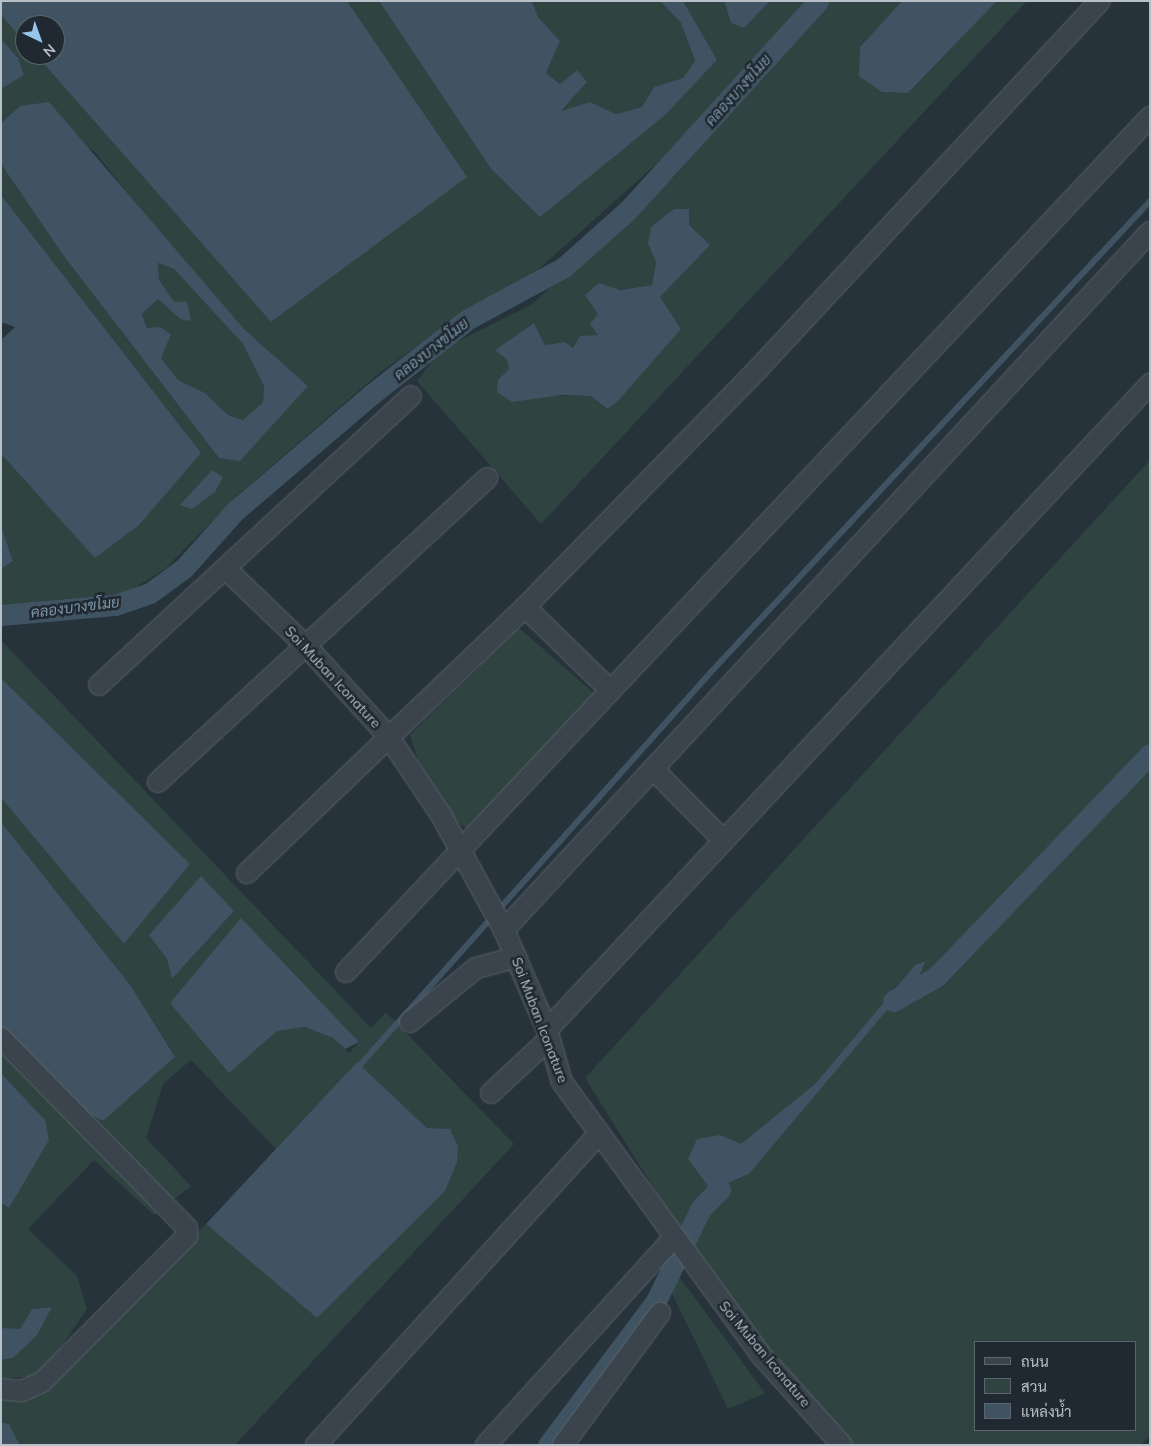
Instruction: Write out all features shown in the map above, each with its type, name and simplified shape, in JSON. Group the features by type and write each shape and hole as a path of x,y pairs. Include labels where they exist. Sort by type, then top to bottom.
{"street":[{"path":"247,873 388,736 525,607 758,369 1100,1"},
{"path":"346,972 458,850 1150,117"},
{"path":"497,918 653,769 1150,232"},
{"path":"491,1093 548,1035 723,840 1150,384"},
{"path":"99,685 228,571 410,396"},
{"path":"158,782 308,648 487,478"},
{"name":"Soi Muban Iconature","path":"228,571 308,648 388,736 458,850 517,957 548,1035 562,1082 597,1136 760,1354 842,1445"},
{"path":"525,607 609,690"},
{"path":"653,769 723,840"},
{"path":"410,1022 476,968 517,957"},
{"path":"1,1038 187,1228 187,1236 42,1382 22,1391 1,1389"},
{"path":"316,1445 597,1136"},
{"path":"486,1445 673,1239"},
{"path":"563,1445 660,1313"}],"green space":[{"path":"347,1 379,1 491,169 540,217 717,60 683,1 724,1 731,23 744,28 770,1 810,1 662,159 531,276 474,305 378,374 238,495 165,569 128,592 103,600 1,605 1,569 13,561 1,526 1,454 33,490 200,453 1,195 1,164 63,255 219,458 308,386 244,329 165,241 95,152 20,106 1,123 1,89 24,74 21,65 45,65 271,322 466,177"},
{"path":"532,1 660,1 681,23 695,62 683,78 654,87 642,107 616,114 590,102 560,112 587,82 560,84 546,73 560,41 538,17"},
{"path":"823,1 902,1 860,47 882,92 908,93 997,1 1027,1 541,524 417,381 442,349 531,305 674,177","holes":["648,244 710,245 659,297 681,329 606,409 591,396 531,396 512,402 498,380 509,370 507,360 495,350 534,323 545,345 565,342 573,349 599,335 599,283 619,290 652,285 656,262"]},
{"path":"1,15 15,31 15,55 1,39"},
{"path":"157,263 174,269 243,344 264,386 263,402 243,420 228,415 205,393 178,380 161,358 142,314 158,299 180,319 159,280"},
{"path":"1150,460 1150,1435 1141,1445 853,1445 766,1351 714,1284 585,1078","holes":["926,962 915,987 922,994 893,1002 749,1174 728,1183 700,1210 693,1202 708,1186 720,1135 741,1145 815,1084 915,965"]},
{"path":"519,628 596,695 467,829 452,819 418,760 410,735"},
{"path":"1,640 371,1028 386,1012 514,1144 235,1445 20,1445 9,1424 1,1422 1,1399 17,1400 50,1384 206,1224 317,1318 427,1128 357,1062 276,1149 191,1060 163,1084 146,1138 191,1186 154,1215 94,1160 28,1229 77,1276 87,1309 51,1362 35,1376 1,1379 1,1360 13,1358 51,1307 32,1309 21,1330 1,1328 1,1203 9,1208 45,1120 1,1073 1,1026 89,1114 102,1121 175,1057 131,986 1,822 1,798 124,943 189,864 1,678","holes":["234,911 173,978 172,978 167,959","241,919 359,1042 349,1053 333,1038 305,1027 277,1031"]},
{"path":"674,1270 765,1393 728,1409 665,1279"}],"water":[{"path":"1,1 347,1 467,177 271,322 45,65 65,65 65,15 15,15 15,31 1,15"},
{"path":"379,1 532,1 538,17 560,41 546,73 560,84 577,70 587,82 561,111 590,102 616,114 642,107 654,87 683,78 695,61 681,23 660,1 683,1 717,60 664,116 540,217 491,169"},
{"path":"724,1 770,1 744,28 731,23"},
{"path":"902,1 997,1 908,93 882,92 859,76 860,47"},
{"path":"1,39 15,55 15,65 20,65 24,75 1,89"},
{"path":"49,102 244,329 308,386 240,461 219,458 63,255 1,164 1,123 20,106","holes":["158,263 174,269 243,344 264,386 263,402 243,420 228,415 205,393 178,380 161,358 171,334 160,327 147,328 142,314 158,299 180,319 191,321 187,301 174,302 159,280"]},
{"path":"1,195 201,453 139,525 95,558 1,454 1,340 15,327 1,322"},
{"path":"674,209 689,209 689,225 710,245 660,297 681,329 617,402 607,409 591,396 562,395 512,402 497,392 498,380 509,369 507,360 495,350 534,323 545,345 565,342 573,348 580,336 598,335 590,324 598,314 585,295 599,283 620,290 652,285 656,262 648,244 651,227"},
{"path":"212,470 223,477 215,492 192,509 180,505"},
{"path":"1,526 13,561 1,569"},
{"path":"1,678 190,864 124,944 1,798"},
{"path":"1,822 131,986 175,1057 103,1121 89,1114 1,1026"},
{"path":"201,876 234,911 172,979 167,959 149,935"},
{"path":"241,918 359,1042 345,1049 333,1038 305,1027 277,1031 229,1073 170,1003"},
{"path":"926,961 915,986 922,994 893,1003 749,1174 728,1183 700,1210 693,1202 708,1186 688,1159 697,1139 720,1135 741,1144 815,1084 915,965"},
{"path":"357,1062 427,1128 450,1129 458,1146 457,1162 445,1191 317,1318 206,1224"},
{"path":"1,1073 45,1120 49,1140 9,1208 1,1203"},
{"path":"52,1307 37,1335 13,1358 1,1360 1,1328 20,1329 32,1309"},
{"path":"1,1422 9,1424 20,1445 1,1445"}],"waterway":[{"name":"คลองบางขโมย","path":"1,615 115,605 150,593 184,568 235,511 372,394 468,319 564,267 629,209 818,1"},
{"path":"360,1065 711,672 1150,201"},
{"path":"893,1001 936,977 1150,754"},
{"path":"548,1445 656,1301 700,1210 720,1189"}]}
